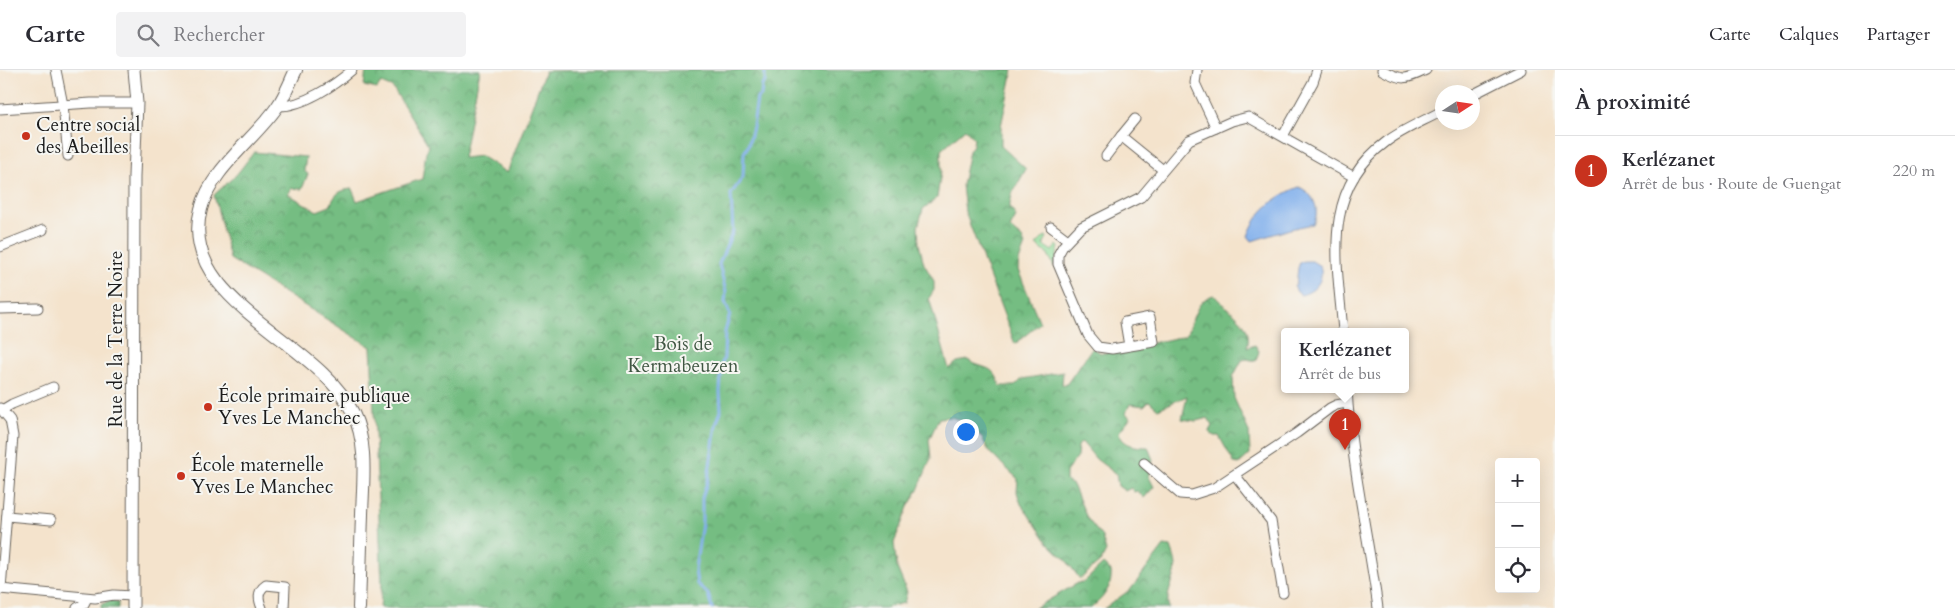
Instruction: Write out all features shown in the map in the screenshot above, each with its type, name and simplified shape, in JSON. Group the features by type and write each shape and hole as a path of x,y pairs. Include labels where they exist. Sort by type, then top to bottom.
{"main road":[{"path":"296,70 278,106 249,142 220,172 209,188 199,216 200,240 207,264 225,291 253,316 299,350 322,370 339,389 353,413 360,432 363,464 359,608"}],"street":[{"path":"56,70 63,105 68,156"},
{"name":"Rue de la Terre Noire","path":"133,602 134,176 137,103 134,70"},
{"path":"278,106 290,106 302,101 335,84 352,70"},
{"path":"1197,70 1195,83 1216,128"},
{"path":"1283,136 1313,82 1317,70"},
{"path":"1382,70 1400,79 1409,78 1426,70"},
{"path":"1480,91 1521,70"},
{"path":"0,109 137,103"},
{"path":"1343,328 1338,257 1338,223 1345,194 1354,177 1368,158 1387,141 1435,115"},
{"path":"1129,346 1102,349 1091,341 1058,264 1058,255 1068,240 1084,224 1137,200 1189,140 1248,117 1354,177"},
{"path":"1106,156 1135,119"},
{"path":"1121,136 1163,170"},
{"path":"1051,227 1068,240"},
{"path":"0,247 43,230"},
{"path":"0,309 38,308"},
{"path":"53,387 1,409 10,420 13,436 1,589 87,598 114,596 133,602"},
{"path":"1346,393 1359,493 1365,518 1378,608"},
{"path":"1144,463 1172,488 1185,496 1192,495 1214,488 1330,408 1347,403"},
{"path":"1235,475 1271,521 1283,593"},
{"path":"7,516 51,520"},
{"path":"262,608 259,600 260,591 266,585 271,585 286,587 284,608"},
{"path":"77,608 85,603 87,598"}],"green space":[{"name":"Bois de Kermabeuzen","path":"366,70 480,70 463,158 481,156 507,173 545,71 1013,70 1001,126 1001,146 1026,169 1012,194 1009,209 1012,210 1016,217 1010,228 1022,238 1025,245 1018,270 1040,323 1015,344 965,212 962,185 969,151 973,145 974,138 965,129 941,150 941,171 937,198 923,209 918,227 919,244 924,264 934,281 934,290 929,298 949,369 957,362 968,360 991,370 1000,386 1015,386 1022,379 1063,372 1062,385 1066,385 1092,348 1101,353 1106,353 1185,336 1199,306 1208,297 1214,295 1244,324 1248,339 1247,348 1255,345 1259,351 1256,361 1242,360 1233,377 1234,398 1249,432 1250,454 1239,464 1234,463 1219,436 1214,436 1209,432 1213,426 1208,418 1196,421 1182,419 1187,396 1158,409 1149,401 1144,406 1130,404 1126,413 1130,418 1119,432 1127,443 1148,447 1153,460 1149,477 1154,487 1144,498 1131,488 1125,491 1118,486 1116,474 1096,459 1082,442 1078,446 1077,457 1066,472 1066,481 1073,485 1087,518 1102,537 1106,551 1101,561 1080,579 1066,560 1049,544 1021,504 1017,492 1018,479 990,453 982,438 970,423 951,417 939,418 929,440 931,458 918,490 908,507 894,543 897,568 907,592 904,603 884,608 380,608 382,584 371,347 230,259 214,195 237,174 254,152 306,157 304,171 308,174 302,189 292,188 288,194 317,211 330,206 334,198 344,190 352,189 357,201 422,179 426,152 429,146 393,88 381,83 377,89 364,86"},
{"path":"1045,236 1047,237 1043,245 1052,251 1057,245 1059,247 1054,267 1048,254 1036,245"},
{"path":"1164,546 1171,547 1176,564 1168,597 1169,608 1105,608 1131,589"},
{"path":"1103,564 1111,571 1109,587 1099,601 1091,608 1035,608 1078,583 1084,582"},
{"path":"110,600 118,602 118,608 101,608 101,605"}],"water":[{"path":"1299,187 1309,193 1315,203 1316,214 1313,224 1252,241 1248,236 1256,219 1262,212 1282,195"},
{"path":"1312,261 1320,266 1321,276 1320,281 1314,288 1301,295 1294,286 1296,285 1300,262"}],"waterway":[{"path":"712,608 708,594 697,584 695,569 702,523 702,498 708,479 716,425 721,411 722,364 725,332 730,314 725,302 726,292 719,264 733,231 731,194 743,177 744,153 753,127 757,98 761,96 762,85 765,82 765,70"}],"place":[{"name":"Centre social des Abeilles","path":"26,136"},
{"name":"École primaire publique Yves Le Manchec","path":"208,407"},
{"name":"Kerlézanet","path":"1345,450"},
{"name":"École maternelle Yves Le Manchec","path":"181,476"}]}
